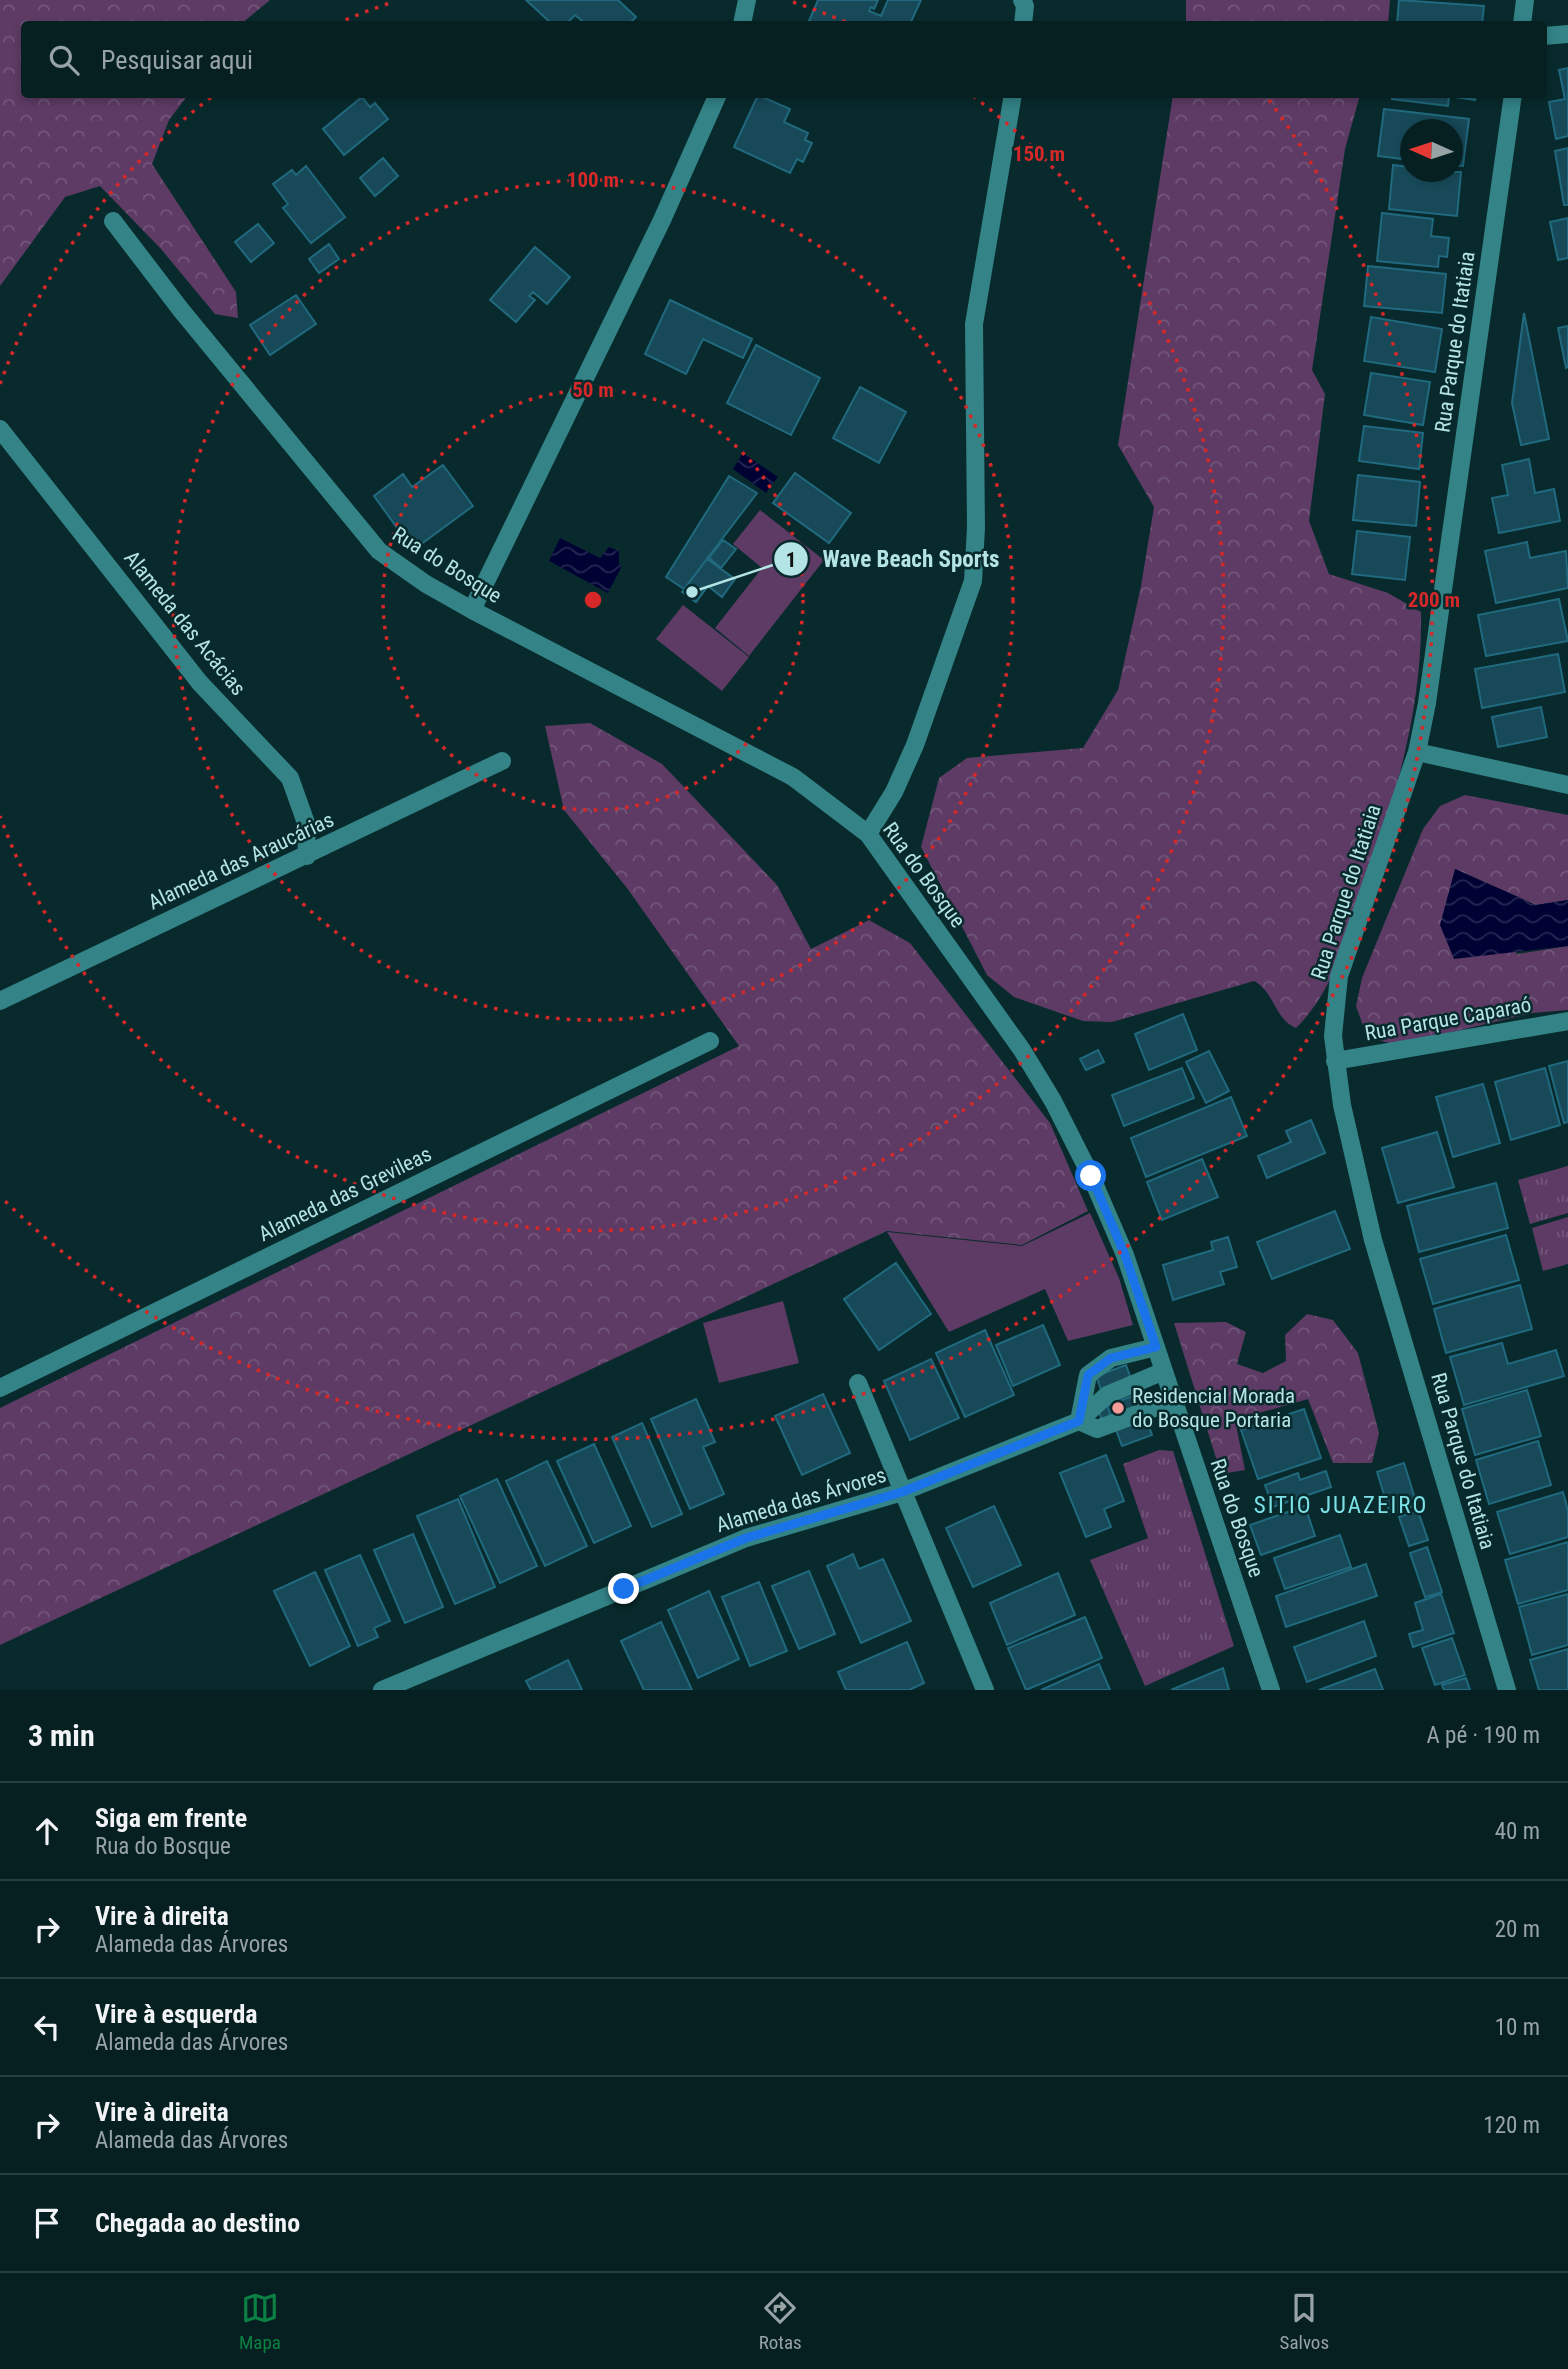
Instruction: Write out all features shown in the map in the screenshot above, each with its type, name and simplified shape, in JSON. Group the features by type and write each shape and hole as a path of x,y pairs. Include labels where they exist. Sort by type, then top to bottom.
{"street":[{"path":"742,21 747,0"},
{"path":"1022,0 1025,6 1023,21"},
{"path":"1522,21 1525,0"},
{"path":"1547,36 1568,34"},
{"path":"472,610 662,220 716,98"},
{"path":"868,834 894,792 915,745 972,581 976,528 974,324 1012,98"},
{"name":"Rua Parque do Itatiaia","path":"1507,1690 1373,1240 1335,1061 1334,1000 1339,976 1417,752 1427,703 1512,98"},
{"name":"Rua do Bosque","path":"113,221 181,310 379,551 426,584 472,610 793,777 868,834 1022,1050 1054,1101 1091,1176 1120,1244 1271,1690"},
{"name":"Alameda das Acácias","path":"0,429 200,683 290,778 306,823 307,856"},
{"path":"1417,752 1568,785"},
{"name":"Alameda das Araucárias","path":"0,1001 502,761"},
{"name":"Rua Parque Caparaó","path":"1335,1061 1568,1021"},
{"name":"Alameda das Grevileas","path":"0,1388 710,1041"},
{"path":"1079,1421 1088,1375 1111,1358 1156,1347"},
{"name":"Alameda das Árvores","path":"383,1690 746,1538 902,1492 1079,1421 1107,1395 1164,1371"},
{"path":"858,1383 985,1690"},
{"name":"Alameda das Árvores","path":"1079,1421 1097,1429 1173,1401"}],"green space":[{"path":"0,0 270,0 245,21 21,21 21,98 186,98 169,120 152,164 236,292 238,318 215,314 161,249 100,186 65,197 0,286"},
{"path":"1186,0 1390,0 1388,21 1186,21"},
{"path":"1173,98 1359,98 1345,149 1312,370 1325,394 1309,521 1329,574 1388,593 1421,612 1420,649 1417,685 1404,757 1374,862 1336,967 1319,1000 1296,1028 1283,1019 1266,991 1254,981 1112,1022 1083,1021 1014,997 987,975 921,847 939,778 967,758 1083,748 1118,690 1141,586 1154,507 1118,445"},
{"path":"760,510 824,560 749,656 715,628 762,568 733,544"},
{"path":"683,605 749,657 722,691 656,639"},
{"path":"590,723 662,764 777,885 811,949 869,920 910,943 1050,1123 1088,1211 1022,1245 887,1231 0,1645 0,1408 739,1046 627,888 564,810 545,726"},
{"path":"1465,795 1568,815 1568,900 1536,905 1455,869 1517,954 1568,946 1568,1010 1532,1013 1397,1045 1367,1037 1356,1006 1362,978 1423,829 1440,806"},
{"path":"1568,1166 1568,1213 1530,1224 1518,1180"},
{"path":"1090,1213 1119,1278 1133,1325 1068,1341 1045,1289 949,1332 887,1232 1022,1246"},
{"path":"1568,1217 1568,1264 1543,1271 1532,1228"},
{"path":"783,1301 799,1363 719,1383 703,1323"},
{"path":"1307,1314 1333,1320 1358,1353 1379,1433 1372,1463 1333,1463 1308,1399 1235,1420 1245,1470 1221,1474 1174,1323 1226,1322 1246,1332 1237,1364 1263,1373 1286,1361 1285,1335"},
{"path":"1159,1450 1173,1451 1234,1646 1145,1686 1090,1560 1148,1538 1123,1464"}],"water":[{"path":"743,453 778,477 766,493 733,469"},
{"path":"560,538 600,558 609,547 619,551 619,565 622,566 608,593 549,561"},
{"path":"1455,869 1536,905 1568,900 1568,946 1454,959 1440,925"}],"building":[{"path":"526,0 618,0 636,17 632,21 582,21 575,15 569,21 549,21"},
{"path":"818,0 878,0 874,9 871,7 869,11 881,16 888,0 921,0 911,21 809,21"},
{"path":"1399,0 1484,6 1482,21 1397,21"},
{"path":"1568,68 1568,136 1556,139 1549,102 1565,99 1559,70"},
{"path":"361,98 370,107 375,103 388,119 344,155 323,129"},
{"path":"757,98 765,98 790,109 784,122 808,133 805,140 812,143 803,162 797,159 790,173 734,147"},
{"path":"1392,98 1449,98 1448,106"},
{"path":"1384,109 1469,119 1463,166 1463,119 1400,119 1400,159 1378,156"},
{"path":"1568,148 1568,205 1564,205 1555,151"},
{"path":"383,158 398,176 375,196 360,178"},
{"path":"1393,165 1400,166 1400,182 1460,182 1457,216 1389,209"},
{"path":"306,166 345,217 311,243 283,208 288,204 273,184 292,170 296,175"},
{"path":"1382,213 1433,219 1431,236 1449,238 1447,257 1439,256 1438,267 1377,261"},
{"path":"1568,218 1568,258 1558,260 1550,222"},
{"path":"258,224 274,243 251,262 235,242"},
{"path":"329,244 339,259 319,273 309,259"},
{"path":"535,247 570,277 547,304 533,292 529,296 535,300 516,322 490,300"},
{"path":"1368,266 1446,274 1442,313 1364,306"},
{"path":"296,295 316,324 270,355 250,325"},
{"path":"670,300 752,339 743,358 703,339 686,374 645,354"},
{"path":"1524,313 1549,439 1521,445 1512,403"},
{"path":"1371,317 1442,329 1435,372 1364,361"},
{"path":"1568,326 1568,367 1566,368 1558,328"},
{"path":"756,345 820,378 791,435 727,403"},
{"path":"1371,373 1430,382 1423,425 1364,415"},
{"path":"860,387 906,412 879,463 833,438"},
{"path":"1364,426 1423,433 1419,469 1359,461"},
{"path":"1529,459 1535,493 1554,489 1560,521 1499,533 1492,498 1508,495 1502,465"},
{"path":"443,465 473,506 413,550 374,496 403,474 412,487"},
{"path":"795,473 851,513 829,543 773,503"},
{"path":"1358,475 1420,482 1416,526 1353,520"},
{"path":"729,476 757,493 684,589 666,577"},
{"path":"1357,531 1410,537 1405,580 1352,574"},
{"path":"723,540 736,549 721,568 709,558"},
{"path":"1527,542 1530,558 1566,551 1568,588 1496,603 1485,551"},
{"path":"707,559 735,579 722,597 708,586 696,602 682,592"},
{"path":"1559,599 1568,641 1486,656 1478,615"},
{"path":"1558,654 1565,692 1482,708 1475,669"},
{"path":"1541,707 1547,737 1498,747 1492,717"},
{"path":"1183,1014 1197,1050 1149,1070 1135,1034"},
{"path":"1098,1050 1104,1062 1086,1070 1080,1059"},
{"path":"1209,1051 1229,1091 1206,1103 1186,1062"},
{"path":"1568,1061 1568,1122 1564,1123 1549,1066"},
{"path":"1182,1068 1194,1098 1124,1126 1112,1095"},
{"path":"1545,1068 1560,1125 1511,1140 1495,1082"},
{"path":"1483,1084 1500,1143 1453,1157 1436,1097"},
{"path":"1231,1097 1247,1136 1146,1177 1131,1138"},
{"path":"1311,1120 1325,1153 1267,1178 1258,1156 1291,1142 1286,1131"},
{"path":"1437,1132 1454,1187 1398,1203 1382,1148"},
{"path":"1202,1159 1218,1197 1162,1220 1147,1182"},
{"path":"1496,1183 1508,1228 1419,1252 1407,1206"},
{"path":"1335,1211 1350,1249 1272,1279 1257,1242"},
{"path":"1506,1235 1519,1280 1433,1304 1420,1259"},
{"path":"1228,1237 1237,1267 1220,1272 1224,1284 1173,1300 1163,1265 1213,1250 1211,1242"},
{"path":"896,1263 931,1314 879,1350 844,1299"},
{"path":"1520,1285 1532,1329 1446,1353 1434,1309"},
{"path":"1043,1325 1060,1365 1013,1386 996,1345"},
{"path":"985,1330 1014,1395 965,1417 936,1353"},
{"path":"1502,1343 1508,1364 1556,1350 1564,1376 1464,1405 1450,1357"},
{"path":"931,1359 959,1418 910,1440 884,1381"},
{"path":"1126,1365 1152,1435 1122,1446 1096,1376"},
{"path":"1527,1390 1541,1436 1475,1455 1462,1409"},
{"path":"823,1394 850,1453 802,1475 775,1416"},
{"name":"Residencial Morada do Bosque Portaria","path":"1133,1396 1137,1406 1102,1420 1098,1409"},
{"path":"696,1399 715,1442 703,1447 724,1494 690,1509 651,1419"},
{"path":"1304,1409 1321,1458 1258,1479 1241,1430"},
{"path":"642,1423 682,1514 652,1527 612,1437"},
{"path":"1538,1441 1551,1485 1489,1504 1476,1460"},
{"path":"594,1444 631,1526 594,1543 557,1461"},
{"path":"1106,1455 1124,1501 1104,1509 1111,1527 1086,1537 1060,1473"},
{"path":"547,1461 587,1546 545,1566 506,1481"},
{"path":"1404,1463 1417,1505 1390,1514 1377,1472"},
{"path":"1326,1471 1331,1487 1273,1507 1265,1485 1298,1473 1300,1480"},
{"path":"497,1479 537,1566 500,1583 460,1496"},
{"path":"1563,1492 1568,1511 1568,1537 1510,1554 1497,1512"},
{"path":"458,1499 495,1587 455,1604 417,1516"},
{"path":"994,1506 1021,1565 973,1587 946,1528"},
{"path":"1305,1506 1315,1536 1261,1555 1250,1525"},
{"path":"1418,1511 1428,1540 1409,1546 1399,1517"},
{"path":"413,1534 443,1607 405,1623 374,1550"},
{"path":"1340,1535 1351,1567 1285,1589 1274,1558"},
{"path":"1568,1542 1568,1590 1518,1604 1505,1560"},
{"path":"1427,1547 1442,1592 1425,1597 1410,1553"},
{"path":"853,1554 859,1569 883,1559 911,1621 861,1643 827,1566"},
{"path":"360,1555 390,1621 374,1628 378,1637 358,1646 325,1570"},
{"path":"1366,1564 1377,1596 1286,1627 1276,1596"},
{"path":"809,1571 835,1634 799,1649 772,1586"},
{"path":"315,1572 350,1646 310,1666 274,1591"},
{"path":"1058,1573 1075,1615 1007,1645 990,1603"},
{"path":"759,1582 787,1651 750,1666 722,1597"},
{"path":"709,1591 739,1659 698,1678 668,1610"},
{"path":"1441,1594 1454,1633 1413,1647 1409,1634 1423,1630 1415,1603"},
{"path":"1568,1594 1568,1645 1532,1655 1519,1607"},
{"path":"1085,1617 1102,1658 1026,1690 1008,1648"},
{"path":"1364,1621 1376,1656 1307,1682 1294,1647"},
{"path":"661,1622 692,1690 644,1690 621,1641"},
{"path":"1452,1638 1465,1675 1435,1685 1422,1648"},
{"path":"907,1642 924,1683 909,1690 846,1690 838,1672"},
{"path":"1568,1649 1568,1690 1539,1690 1530,1660"},
{"path":"568,1660 582,1690 531,1690 526,1681"},
{"path":"1099,1664 1110,1690 1041,1690"},
{"path":"1223,1668 1229,1690 1171,1690"},
{"path":"1375,1669 1383,1690 1319,1690"},
{"path":"1466,1678 1470,1690 1444,1690 1442,1685"}],"place":[{"name":"Wave Beach Sports","path":"692,592"},
{"name":"Residencial Morada do Bosque Portaria","path":"1118,1408"}],"district":[{"name":"SITIO JUAZEIRO","path":"1341,1505"}],"route":[{"path":"624,1589 746,1538 902,1492 1079,1421 1088,1375 1111,1358 1156,1347 1125,1255 1091,1176"}]}
